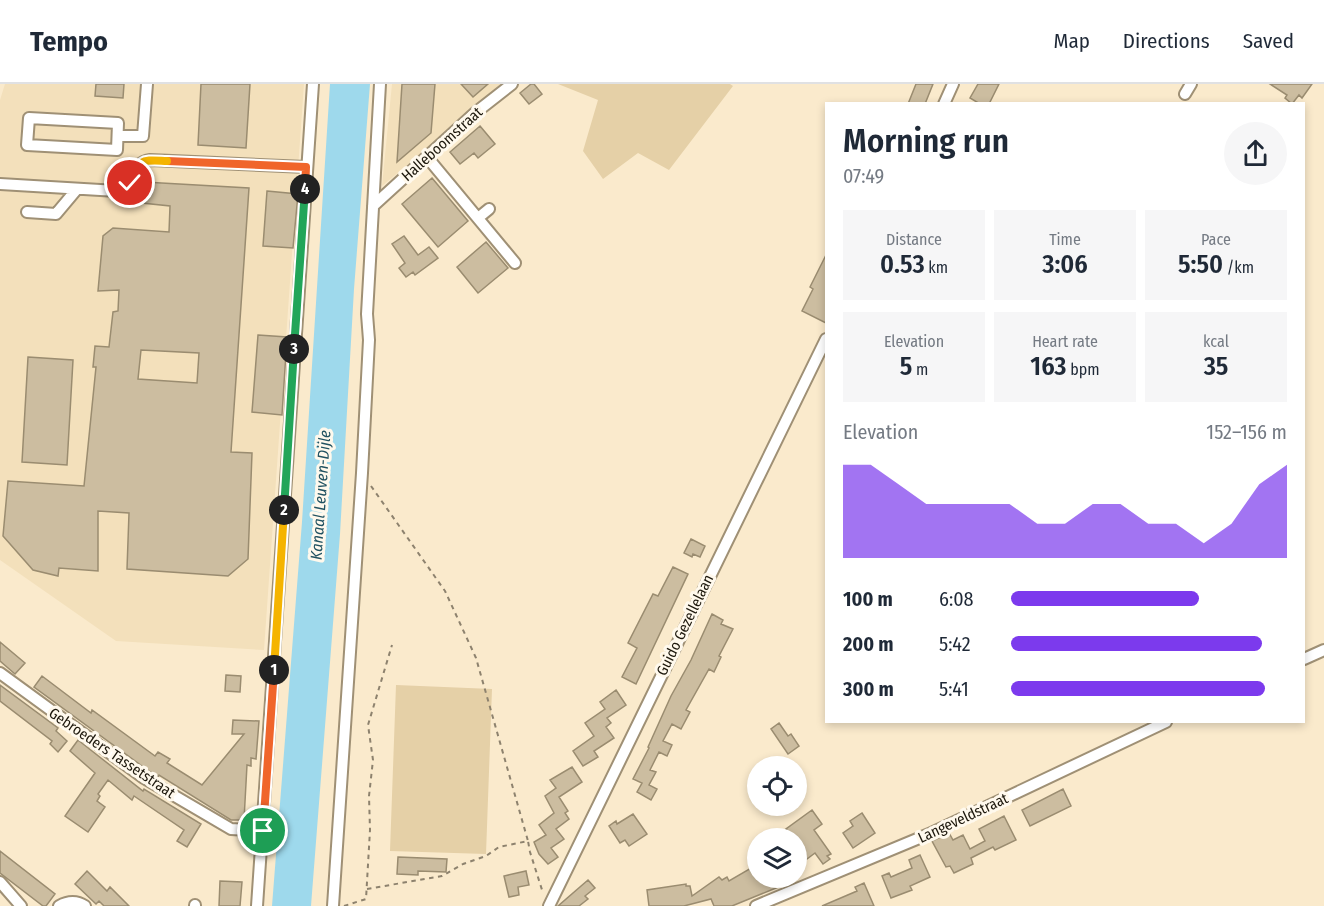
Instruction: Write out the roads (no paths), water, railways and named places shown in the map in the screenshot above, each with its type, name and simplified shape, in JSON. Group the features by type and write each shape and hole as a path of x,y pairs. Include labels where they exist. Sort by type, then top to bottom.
{"street":[{"path":"118,136 143,136 147,84"},
{"path":"257,906 313,84"},
{"path":"333,906 362,473 369,340 367,315 380,84"},
{"name":"Halleboomstraat","path":"373,206 475,113 512,84"},
{"path":"945,102 953,84"},
{"path":"1185,94 1191,84"},
{"path":"28,118 118,123 118,136 117,150 27,145 28,118"},
{"path":"428,157 515,263"},
{"path":"0,184 117,191 126,189 138,164 150,160 306,167"},
{"path":"27,212 56,214 77,189"},
{"path":"478,218 489,209"},
{"name":"Guido Gezellelaan","path":"549,905 825,342"},
{"path":"1305,659 1324,650"},
{"name":"Gebroeders Tassetstraat","path":"0,673 144,778 231,829 263,831"},
{"name":"Langeveldstraat","path":"756,906 929,834 1164,723"},
{"path":"0,882 19,905"},
{"path":"59,906 71,901 80,902 86,906"}],"water":[{"name":"Kanaal Leuven-Dijle","path":"330,84 370,84 354,289 340,534 311,906 272,906 302,522"}]}
